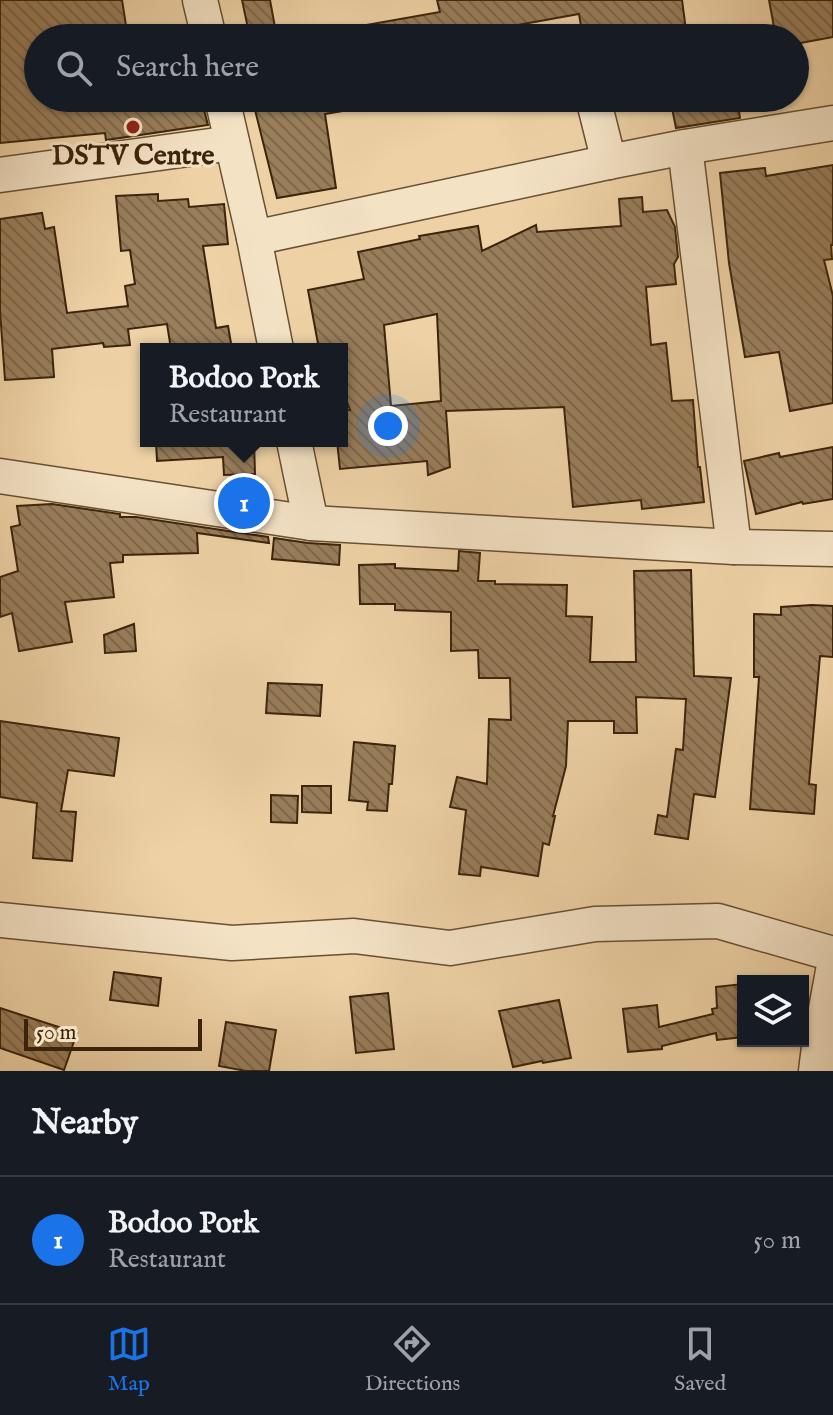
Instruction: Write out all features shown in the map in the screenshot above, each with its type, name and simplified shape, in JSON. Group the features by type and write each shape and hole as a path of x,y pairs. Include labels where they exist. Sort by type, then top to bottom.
{"street":[{"path":"200,0 206,24"},
{"path":"225,112 275,343"},
{"path":"596,112 609,162"},
{"path":"254,238 609,162 833,123"},
{"path":"0,175 232,143"},
{"path":"685,147 734,547"},
{"path":"295,447 311,523"},
{"path":"1,471 311,523 734,547 833,549"},
{"path":"0,920 232,943 354,936 450,948 595,924 718,921 833,954"},
{"path":"816,1071 833,971"}],"building":[{"path":"0,0 122,0 126,24 24,24 24,112 205,112 208,125 106,140 105,133 0,143"},
{"path":"242,0 270,0 274,24 247,24"},
{"path":"437,0 682,0 685,24 581,24 579,14 523,24 372,24 440,12"},
{"path":"769,0 833,0 833,37 809,41 809,24 773,24"},
{"path":"256,112 337,112 325,114 336,188 277,198"},
{"path":"673,112 739,112 740,118 676,128"},
{"path":"833,165 832,259 824,260 833,296 833,403 790,411 779,352 745,357 729,263 720,173 765,168 766,176"},
{"path":"158,194 158,201 188,199 189,207 224,204 228,244 203,246 216,328 228,326 231,343 170,343 167,324 128,329 130,345 104,347 103,343 52,349 54,377 5,380 0,311 0,219 42,213 45,229 54,227 67,313 128,306 125,286 135,284 130,250 121,251 116,196"},
{"path":"642,197 643,212 667,210 675,227 678,257 674,264 676,284 646,287 651,345 666,343 672,401 693,400 704,502 642,509 641,500 573,507 564,407 446,411 450,467 428,475 427,461 340,469 338,447 348,447 348,343 318,343 308,290 364,279 358,252 420,239 419,236 478,226 482,251 536,225 537,232 621,226 619,199","holes":["437,314 441,401 391,406 384,325"]},
{"path":"156,447 254,447 255,474 224,475 223,457 157,461"},
{"path":"833,447 833,499 802,502 756,514 744,461 779,453 780,457"},
{"path":"52,504 120,514 120,517 268,537 269,543 197,533 198,553 123,555 123,562 110,563 114,597 65,602 72,642 19,651 12,613 0,617 0,577 18,571 11,527 20,525 17,506"},
{"path":"274,538 340,545 339,565 272,559"},
{"path":"459,551 480,553 478,581 567,585 566,616 592,617 590,662 636,662 634,571 691,570 694,676 731,678 715,797 694,794 688,839 655,834 658,815 667,817 676,749 683,750 686,699 636,697 637,733 614,733 614,721 568,721 566,766 549,845 543,843 538,876 481,867 480,876 459,874 466,810 450,807 457,777 487,784 489,719 511,720 510,678 479,678 478,650 451,651 451,612 395,610 395,604 360,604 359,565 395,564 395,568 458,571"},
{"path":"833,606 833,657 820,656 809,784 816,785 814,814 750,809 759,677 754,677 754,614 781,615 781,607"},
{"path":"134,624 136,651 105,653 104,635"},
{"path":"268,683 322,685 320,716 266,713"},
{"path":"0,721 119,738 114,776 68,770 61,811 76,812 72,861 33,858 37,803 0,797"},
{"path":"354,742 395,746 387,811 367,810 368,802 349,800"},
{"path":"302,786 331,786 331,813 302,812"},
{"path":"271,795 298,796 297,823 271,822"},
{"path":"114,972 161,978 158,1006 110,1000"},
{"path":"737,985 737,1038 717,1040 716,1033 662,1046 662,1049 628,1052 623,1009 657,1005 659,1027 713,1014 712,1009 717,1008 716,987"},
{"path":"388,993 394,1049 356,1053 350,997"},
{"path":"559,1000 571,1058 513,1067 499,1011"},
{"path":"0,1008 77,1033 64,1070 0,1048"},
{"path":"226,1022 276,1030 269,1071 219,1066"}],"place":[{"name":"DSTV Centre","path":"133,127"},
{"name":"Bodoo Pork","path":"244,503"}]}
